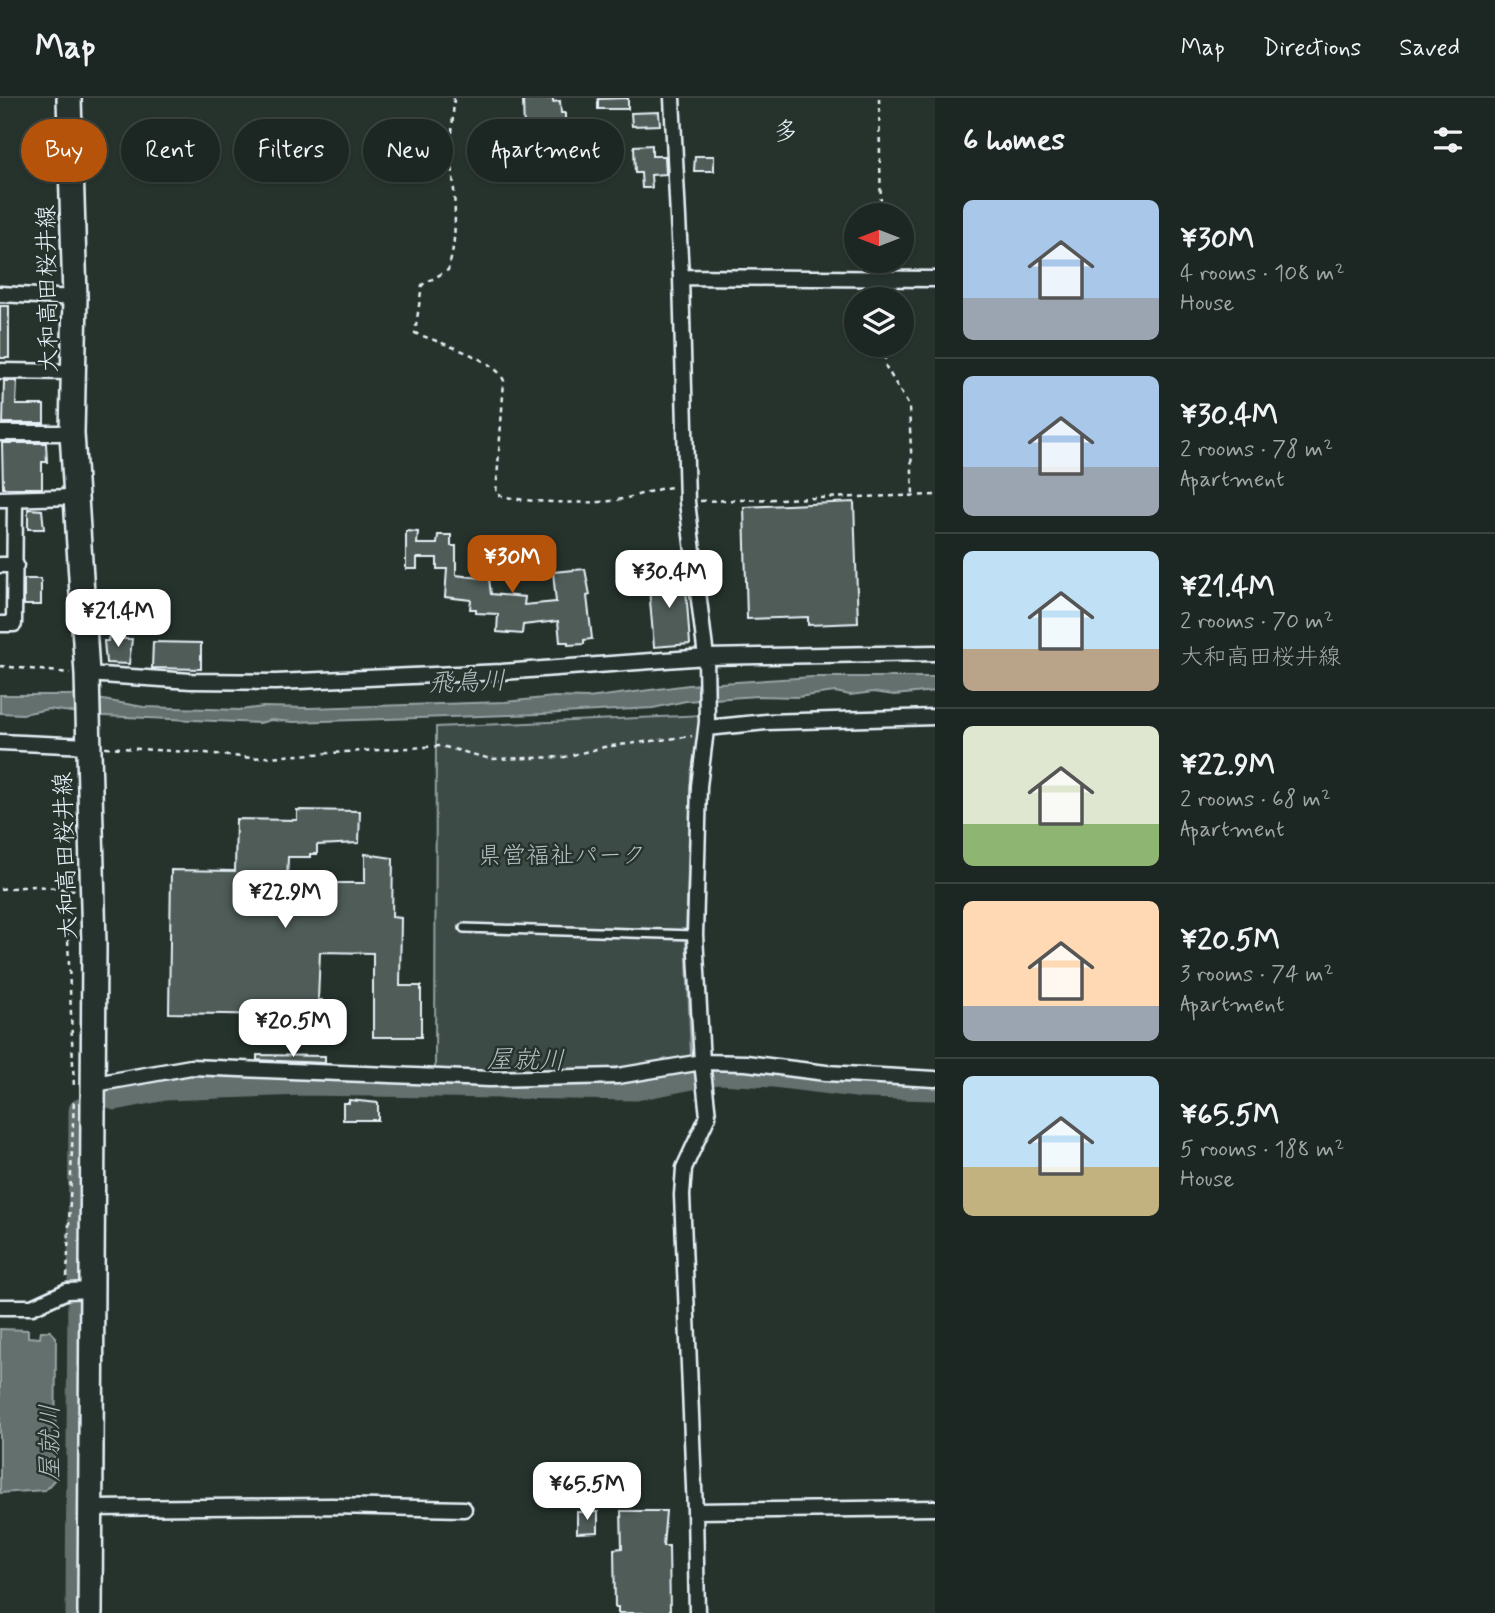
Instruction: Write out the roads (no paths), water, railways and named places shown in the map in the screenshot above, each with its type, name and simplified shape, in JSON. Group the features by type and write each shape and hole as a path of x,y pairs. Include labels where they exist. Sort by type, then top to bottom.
{"main road":[{"name":"大和高田桜井線","path":"69,98 75,298 72,433 87,677 95,1084 79,1291 91,1508 90,1613"}],"street":[{"path":"672,98 681,277 687,502 706,661 707,728 699,786 695,935 708,1116 684,1168 682,1195 695,1511 696,1613"},
{"path":"681,277 935,279"},
{"path":"0,294 75,298"},
{"path":"0,371 75,372"},
{"path":"0,433 72,433"},
{"path":"0,499 74,497"},
{"path":"0,624 14,624 15,499"},
{"path":"0,565 16,565"},
{"path":"87,677 276,682 935,653"},
{"path":"707,728 766,722 935,717"},
{"path":"0,742 88,742"},
{"path":"95,1084 191,1067 490,1080 618,1076 703,1070 746,1063 826,1073 935,1079"},
{"path":"0,1307 32,1307 79,1291"},
{"path":"91,1508 331,1506 464,1509"},
{"path":"695,1511 935,1508"}],"lane":[{"path":"464,928 695,935"}],"water":[{"path":"813,677 935,677 935,691 894,695 874,692 850,695 835,692 797,697 757,696 686,701 653,708 542,714 293,722 271,720 260,723 103,716 48,709 23,714 0,713 0,695 74,695 144,707 240,710 263,707 309,708 505,702 554,697 588,698 689,685"},
{"path":"0,1329 28,1330 28,1337 40,1338 41,1331 50,1331 56,1337 55,1479 45,1490 0,1493"}],"waterway":[{"name":"屋就川","path":"115,1099 165,1089 305,1084 636,1089 718,1073 774,1076 864,1087 935,1089"},
{"name":"屋就川","path":"77,1613 80,1110 84,1109"}],"district":[{"name":"多","path":"786,131"}],"water label":[{"name":"飛鳥川","path":"467,681"}],"park label":[{"name":"県営福祉パーク","path":"562,855"}]}
